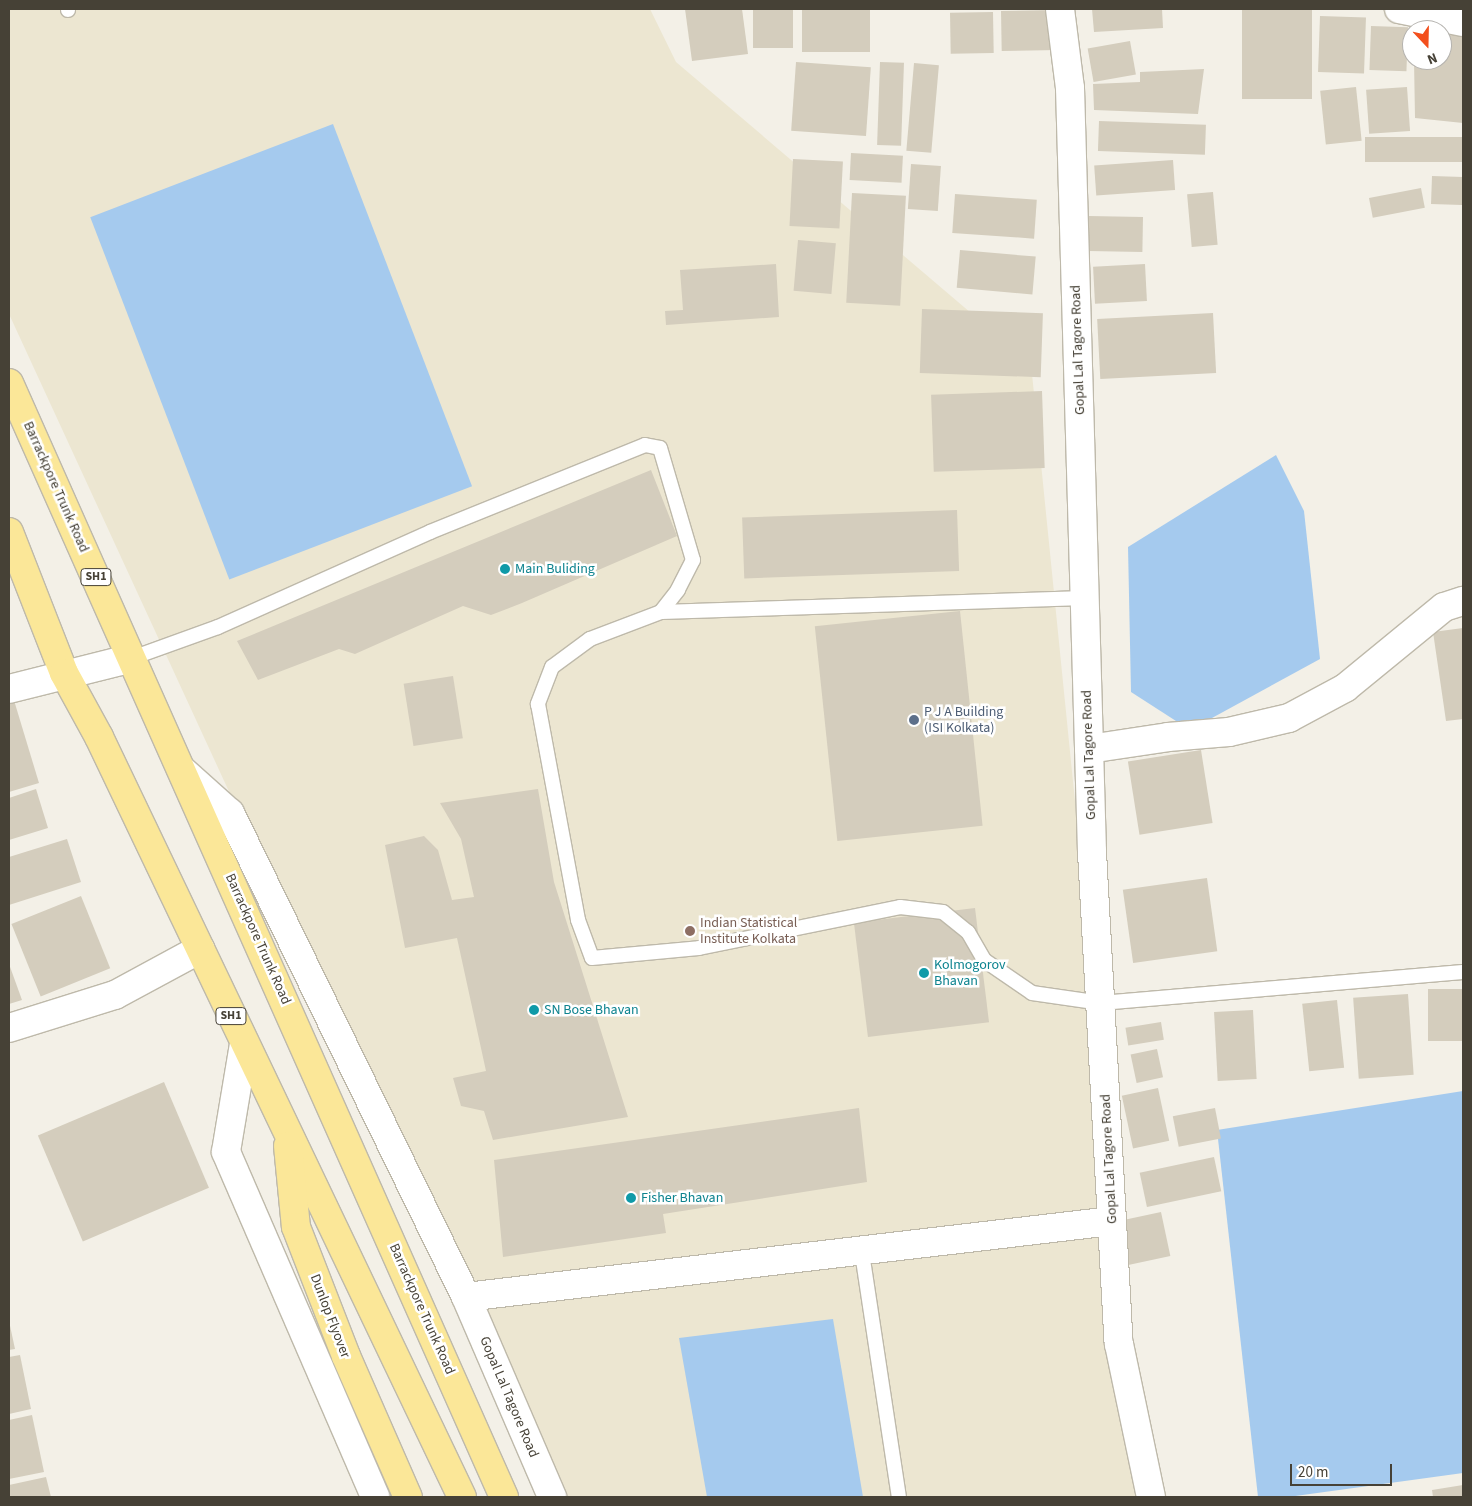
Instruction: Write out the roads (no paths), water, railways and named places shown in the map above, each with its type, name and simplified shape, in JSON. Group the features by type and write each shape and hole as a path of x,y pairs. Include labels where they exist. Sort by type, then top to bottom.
{"main road":[{"name":"Barrackpore Trunk Road","path":"9,382 504,1497"},
{"name":"SH1","path":"9,532 64,673 99,737 244,1044 286,1125 462,1497"},
{"name":"Dunlop Flyover","path":"286,1125 296,1227 346,1356 408,1497"}],"street":[{"name":"Gopal Lal Tagore Road","path":"1060,9 1070,88 1089,749 1119,1344 1151,1497"},
{"path":"1399,9 1463,22"},
{"path":"1089,749 1168,737 1229,732 1289,718 1345,688 1444,607 1463,601"},
{"path":"9,689 64,673 132,658"},
{"name":"Gopal Lal Tagore Road","path":"183,771 230,813 466,1297 552,1497"},
{"path":"9,1028 114,995 200,949"},
{"path":"244,1044 226,1152 375,1497"},
{"path":"466,1297 862,1253 1112,1221"}],"lane":[{"path":"132,658 218,627 430,532 646,445 660,448 665,457 693,560 678,590 660,612"},
{"path":"1084,598 660,612 590,639 552,667 538,704 578,920 592,958 699,948 900,907 943,912 968,932 984,960 1032,993 1101,1002 1463,972"},
{"path":"862,1253 899,1497"}],"water":[{"path":"333,124 472,486 229,579 90,217"},
{"path":"1276,455 1304,511 1320,659 1190,730 1131,692 1128,547"},
{"path":"1463,1091 1463,1473 1288,1497 1258,1497 1217,1130"},
{"path":"833,1319 863,1497 707,1497 679,1338"}],"place":[{"name":"Main Buliding","path":"505,569"},
{"name":"P J A Building (ISI Kolkata)","path":"914,720"},
{"name":"Indian Statistical Institute Kolkata","path":"690,931"},
{"name":"Kolmogorov Bhavan","path":"924,973"},
{"name":"SN Bose Bhavan","path":"534,1010"},
{"name":"Fisher Bhavan","path":"631,1198"}]}
